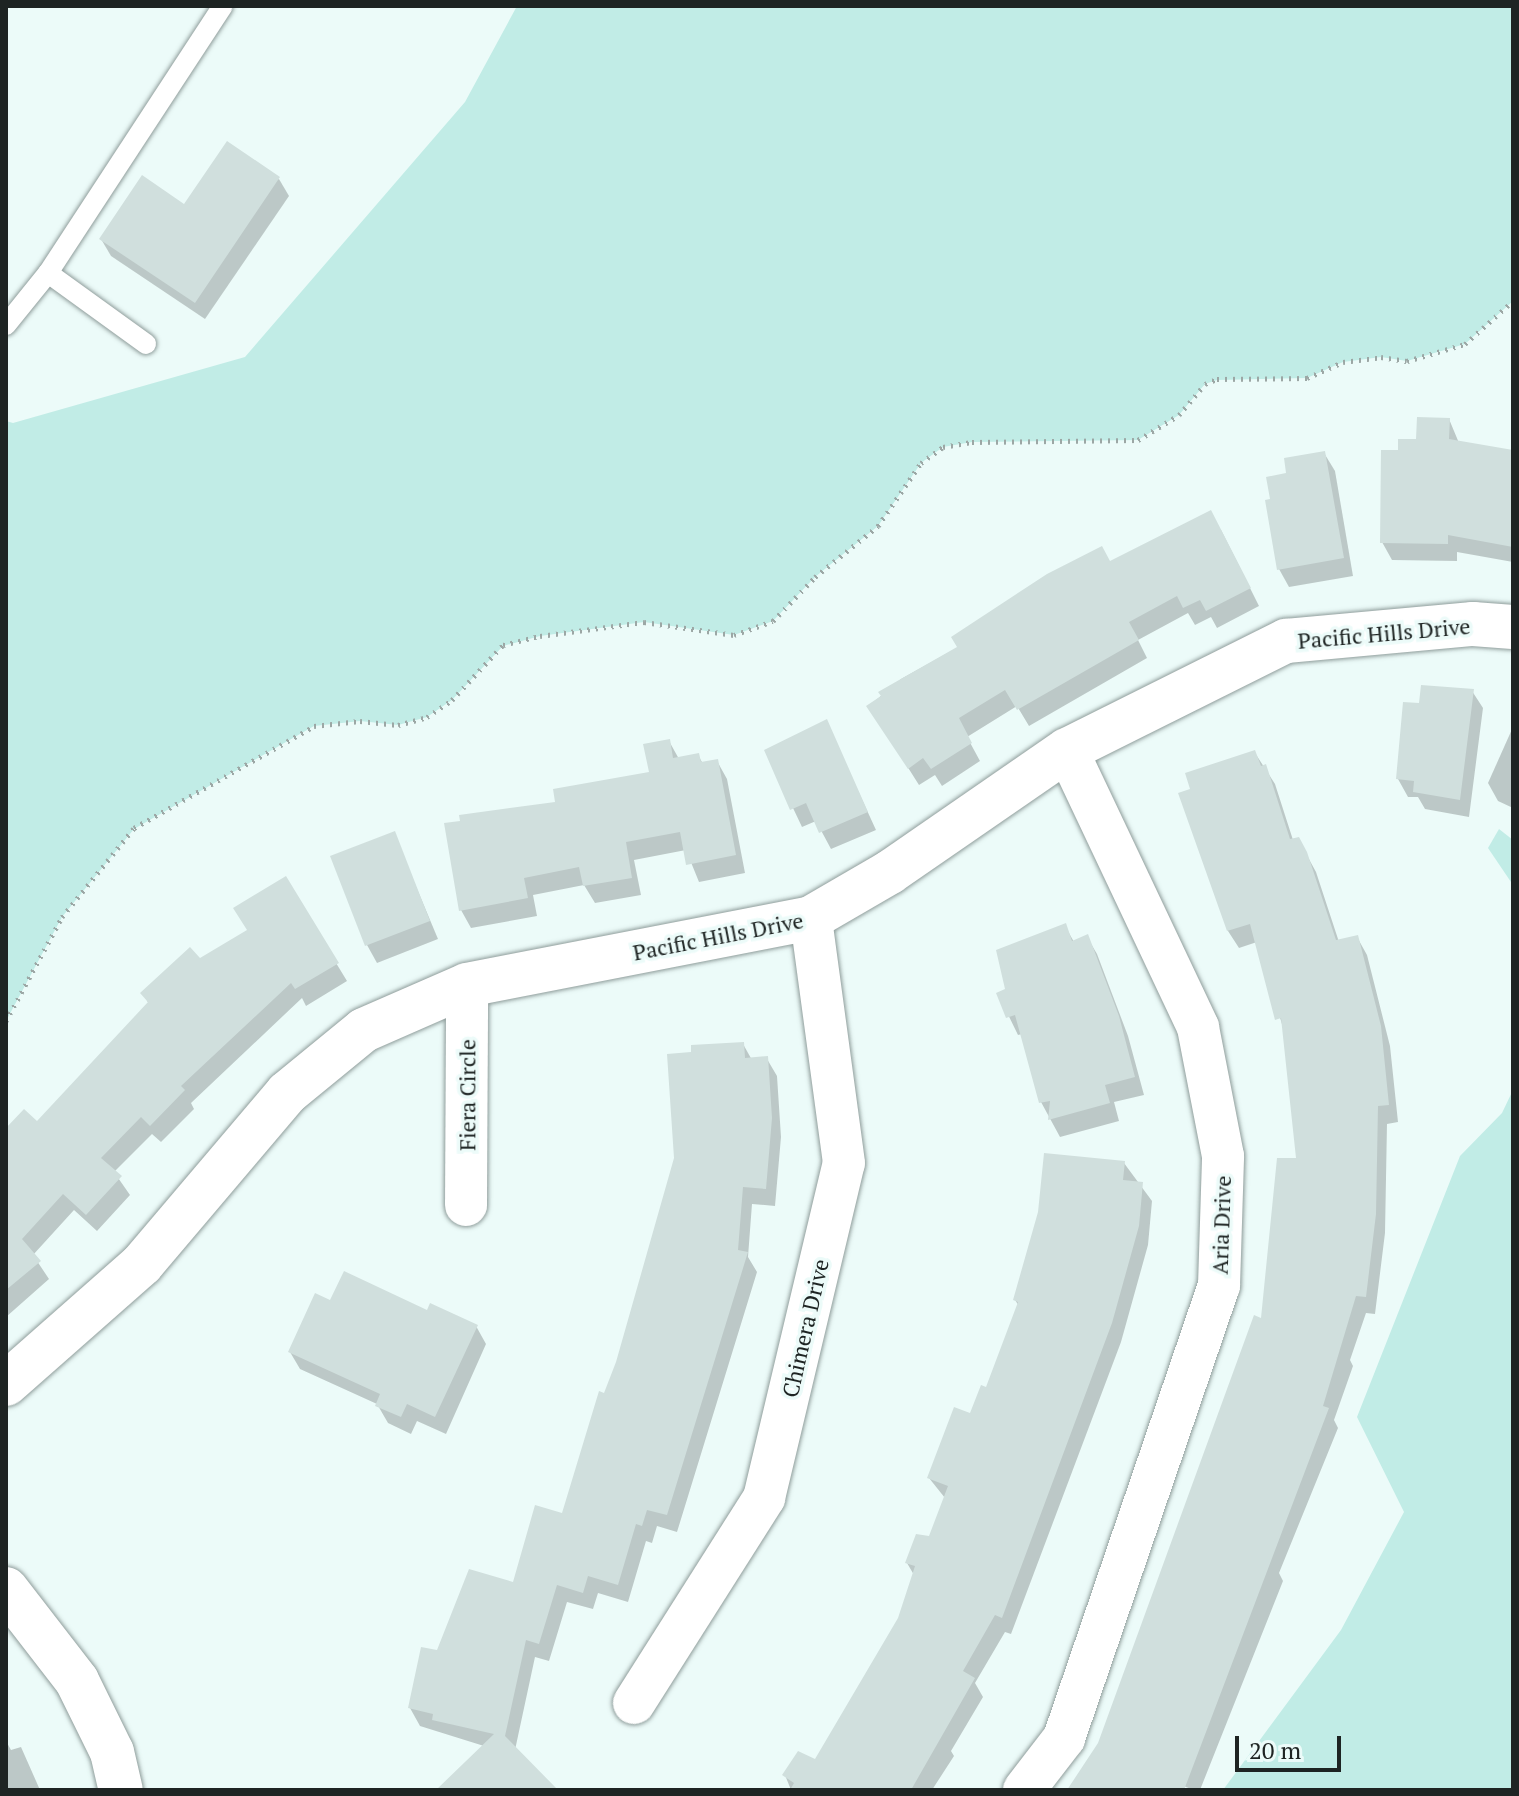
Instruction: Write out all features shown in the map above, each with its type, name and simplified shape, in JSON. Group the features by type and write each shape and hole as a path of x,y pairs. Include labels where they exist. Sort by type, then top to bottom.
{"street":[{"name":"Pacific Hills Drive","path":"6,1384 142,1264 287,1093 364,1030 467,985 811,918 890,872 1067,750 1286,641 1473,624 1513,627"},
{"name":"Aria Drive","path":"1024,1790 1064,1738 1219,1286 1223,1156 1198,1027 1067,750"},
{"name":"Chimera Drive","path":"634,1703 764,1498 844,1163 811,918"},
{"name":"Fiera Circle","path":"466,1205 467,985"},
{"path":"6,1589 77,1681 112,1752 121,1790"}],"lane":[{"path":"6,325 48,273 223,6"},
{"path":"48,273 146,344"}],"path":[{"path":"6,1021 62,917 134,828 314,726 360,721 398,725 427,717 452,700 503,645 540,636 644,622 734,635 773,621 815,577 878,526 921,463 943,447 972,442 1138,440 1179,415 1205,384 1217,379 1307,378 1343,362 1381,357 1407,361 1465,344 1513,301"}],"shaded area":[{"path":"517,6 1513,6 1513,301 1465,344 1407,361 1381,357 1343,362 1307,378 1217,380 1205,384 1179,415 1138,440 972,442 943,447 921,463 878,526 815,577 773,621 734,635 644,622 540,636 503,646 452,700 427,717 398,725 360,721 314,726 134,829 62,917 6,1021 6,421 13,423 245,357 465,102"},
{"path":"1499,829 1513,840 1513,885 1488,848"},
{"path":"1513,1090 1513,1790 1223,1790 1341,1630 1404,1512 1357,1417 1460,1156 1502,1113"}],"building":[{"path":"227,141 280,177 195,303 99,239 142,175 184,204"},
{"path":"1417,417 1450,418 1449,439 1513,450 1513,547 1448,535 1448,544 1380,543 1381,450 1398,450 1398,439 1416,439"},
{"path":"1325,451 1344,558 1277,570 1265,500 1270,499 1266,477 1286,473 1284,458"},
{"path":"1211,510 1251,588 1206,611 1200,600 1183,608 1177,596 1129,622 1139,640 1017,710 1005,690 959,718 972,743 931,769 923,758 908,769 866,706 881,696 878,692 957,647 951,637 1047,574 1102,546 1110,561"},
{"path":"1421,685 1474,689 1460,800 1413,792 1414,781 1396,779 1403,702 1419,703"},
{"path":"827,719 868,812 819,833 806,803 790,810 764,750"},
{"path":"670,739 673,758 699,753 701,762 718,759 736,855 686,865 680,832 626,842 632,878 583,886 579,867 524,878 528,898 459,911 444,823 460,821 459,815 555,802 553,789 649,772 643,744"},
{"path":"1255,750 1261,766 1266,764 1290,839 1299,837 1307,852 1336,940 1358,935 1381,1026 1389,1105 1378,1106 1376,1214 1366,1297 1356,1296 1323,1406 1329,1408 1184,1790 1067,1790 1098,1743 1254,1315 1261,1318 1277,1158 1296,1158 1281,1018 1275,1020 1250,924 1227,931 1178,793 1190,789 1185,773"},
{"path":"395,831 430,921 365,946 330,856"},
{"path":"286,876 339,963 295,989 291,983 181,1086 185,1090 150,1126 141,1117 101,1158 122,1176 86,1215 63,1194 22,1239 41,1261 6,1290 6,1128 24,1109 37,1121 148,1002 140,993 190,947 200,958 247,930 233,908"},
{"path":"1066,923 1072,941 1088,934 1119,1016 1135,1077 1105,1085 1110,1103 1048,1120 1050,1101 1039,1103 1015,1015 1006,1018 996,993 1005,989 996,950"},
{"path":"744,1042 745,1058 768,1056 772,1118 766,1189 743,1187 738,1250 748,1252 667,1515 647,1510 642,1526 636,1524 618,1585 588,1576 583,1593 557,1585 539,1644 526,1640 505,1736 558,1790 436,1790 494,1734 432,1720 433,1714 408,1708 421,1647 437,1650 469,1569 513,1582 535,1505 562,1513 599,1391 604,1393 616,1362 674,1158 667,1054 691,1052 691,1045"},
{"path":"1044,1153 1125,1161 1123,1180 1143,1182 1139,1226 1112,1323 1002,1618 995,1615 963,1671 975,1678 911,1790 790,1790 794,1783 782,1775 798,1751 815,1759 898,1618 915,1566 905,1563 916,1534 929,1536 948,1486 927,1478 954,1407 970,1413 981,1385 986,1387 1018,1302 1013,1300 1038,1212"},
{"path":"344,1271 427,1310 430,1303 478,1325 435,1417 407,1404 401,1417 375,1406 380,1394 288,1352 315,1293 330,1300"}]}
